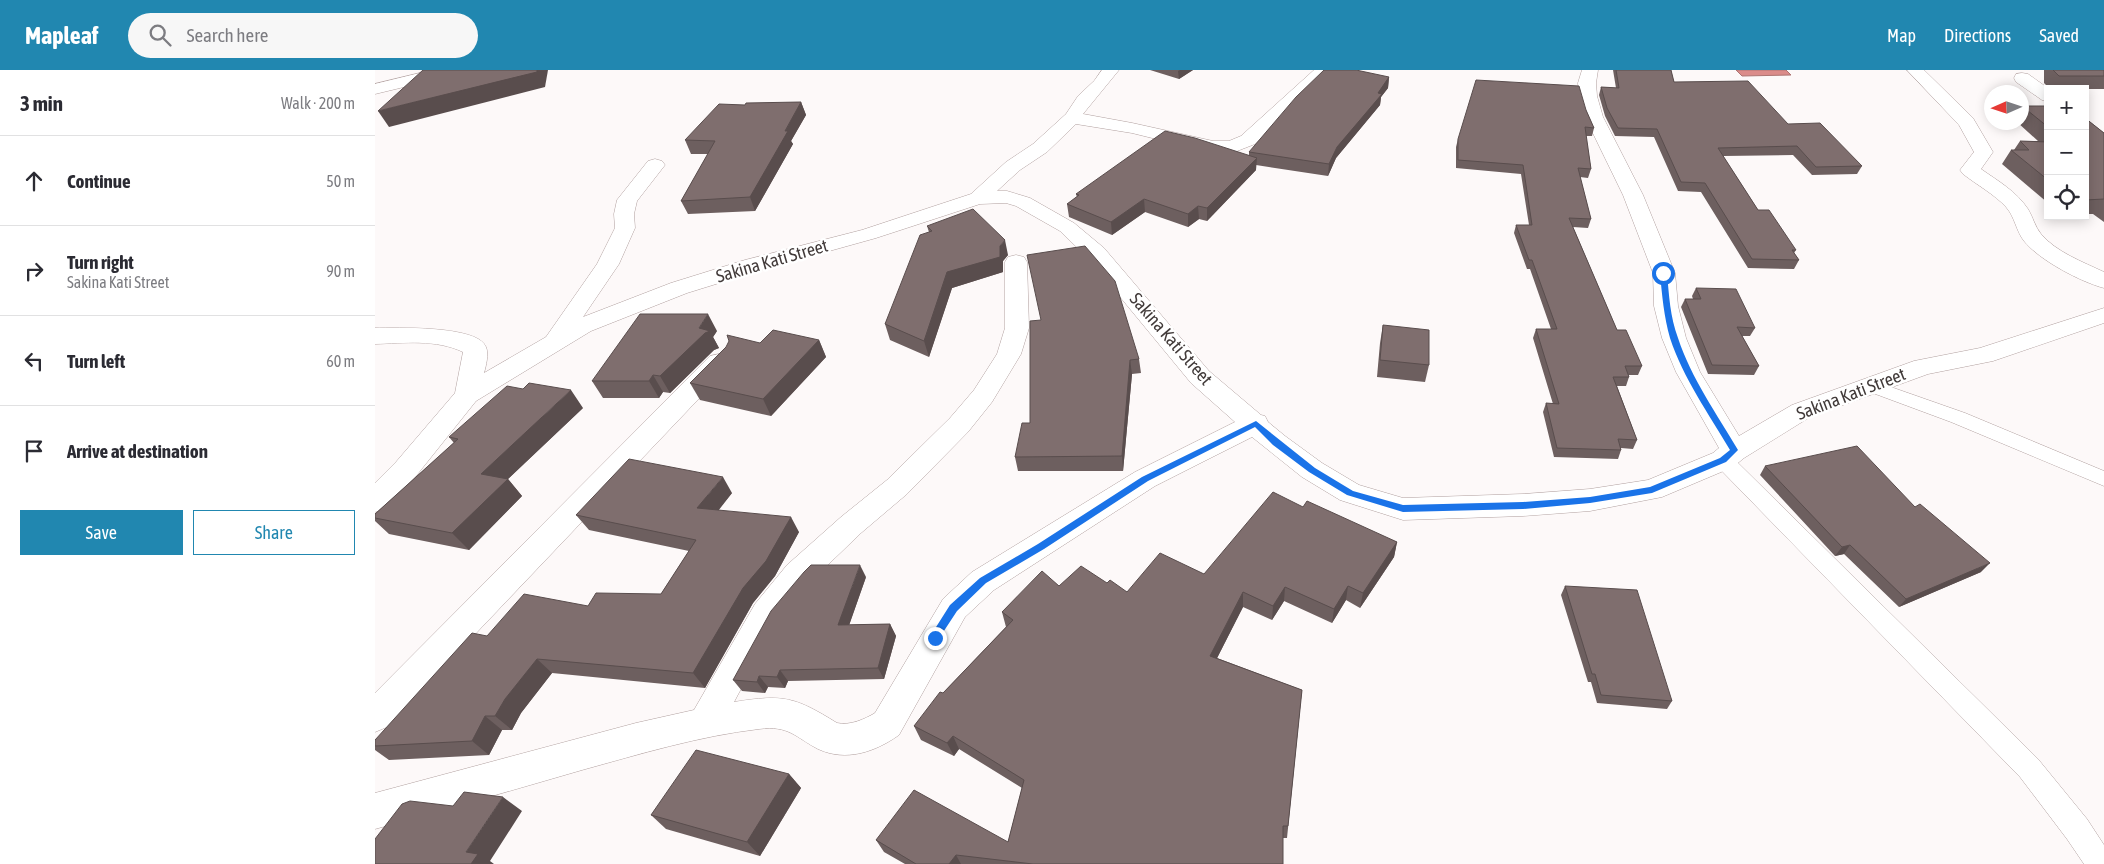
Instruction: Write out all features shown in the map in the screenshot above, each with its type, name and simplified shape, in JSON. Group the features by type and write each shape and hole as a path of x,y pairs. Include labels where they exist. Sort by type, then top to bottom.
{"street":[{"path":"375,85 393,70"},
{"path":"375,89 453,70"},
{"path":"978,198 1013,166 1040,148 1072,118 1084,100 1100,85 1111,70"},
{"path":"1072,118 1132,128 1213,147 1232,147 1248,140 1324,70"},
{"path":"1589,70 1587,90 1594,117 1633,195 1663,273 1666,306 1674,338 1688,372 1729,455"},
{"path":"1915,70 1967,122 1984,152 1970,170 2012,201 2019,210 2024,224 2034,239 2056,256 2104,282"},
{"path":"2023,78 2044,93"},
{"path":"554,342 608,264 625,228 624,214 627,200 655,165"},
{"name":"Sakina Kati Street","path":"375,501 406,469 467,395 583,326 679,288 753,265 869,234 978,198 1007,197 1023,202 1067,227 1096,253 1200,377 1276,442 1312,470 1350,493 1403,509 1523,506 1590,500 1652,490 1729,455 1801,411 1868,385 1923,366 1984,355 2104,315"},
{"path":"705,723 766,613 798,574 851,525 897,487 959,425 983,396 1009,354 1017,328 1016,262"},
{"path":"375,336 410,334 459,339 475,348 474,364 467,395"},
{"path":"375,716 724,357"},
{"path":"375,811 635,739 705,723 761,713 794,715 830,737 842,740 857,739 872,734 887,724 911,685 953,608 983,581 1145,479 1256,423"}],"lane":[{"path":"1868,385 1938,408 2027,444 2104,479"},
{"path":"1729,455 2029,768 2077,829 2100,864"}],"shaded area":[{"path":"1736,70 1786,70 1791,75 1742,76"}],"building":[{"path":"423,70 537,70 537,72 378,111"},
{"path":"1324,70 1356,70 1389,77 1378,93 1382,94 1337,147 1329,164 1249,152 1296,97"},
{"path":"1616,70 1671,70 1674,82 1748,81 1788,124 1820,123 1862,166 1816,167 1797,146 1718,148 1758,210 1769,210 1796,250 1792,250 1799,260 1752,259 1705,183 1681,182 1657,129 1618,128 1607,108 1601,87 1619,88"},
{"path":"2053,70 2104,70 2104,76 2059,76"},
{"path":"1476,80 1579,86 1594,128 1585,127 1591,169 1578,168 1591,219 1569,218 1617,330 1626,330 1642,366 1625,366 1629,377 1613,377 1637,440 1618,439 1621,450 1557,448 1546,403 1559,404 1536,329 1557,329 1532,260 1529,260 1516,225 1532,225 1523,165 1458,160 1458,139"},
{"path":"801,102 785,131 788,131 750,197 681,201 715,141 685,140 719,104 745,105 746,103"},
{"path":"2029,106 2044,106 2044,124 2029,112"},
{"path":"2089,121 2104,133 2104,199 2089,200"},
{"path":"1165,131 1195,138 1257,158 1207,208 1198,206 1188,214 1144,199 1111,222 1067,204 1079,195 1076,194"},
{"path":"2020,141 2044,142 2044,177 2011,150 2029,150"},
{"path":"973,209 1005,240 1000,246 1000,257 947,272 924,341 885,324 920,235 932,231 927,226"},
{"path":"1085,246 1115,281 1139,359 1130,360 1122,456 1015,457 1022,423 1030,423 1030,321 1041,320 1027,255"},
{"path":"1696,288 1736,289 1755,328 1737,327 1759,366 1712,365 1685,299 1701,299"},
{"path":"640,314 708,314 699,328 710,331 705,333 660,376 653,375 649,381 592,381"},
{"path":"1383,325 1429,330 1429,365 1380,360"},
{"path":"773,330 819,340 763,399 690,383 726,347 729,341 727,335 760,343"},
{"path":"529,383 571,390 481,474 508,479 452,533 375,518 375,514 458,439 449,437 507,386 523,389"},
{"path":"1857,446 1915,507 1920,504 1990,563 1906,599 1850,545 1842,547 1765,466"},
{"path":"629,459 723,477 697,508 791,517 766,561 743,588 693,673 537,659 505,699 495,716 485,716 472,741 375,746 375,740 472,633 487,636 524,594 588,606 596,593 661,594 696,540 576,515"},
{"path":"1273,492 1303,507 1307,501 1397,542 1363,593 1348,586 1334,609 1285,587 1273,606 1243,592 1210,656 1302,690 1288,826 1283,826 1283,864 1033,864 956,855 949,864 916,864 876,840 914,790 1008,842 1024,780 953,736 947,743 914,726 940,692 943,693 1013,620 1002,612 1042,571 1059,586 1081,566 1107,583 1110,580 1127,592 1160,553 1204,574"},
{"path":"811,565 860,565 838,625 890,624 878,668 780,670 777,677 759,676 757,682 733,680 771,611"},
{"path":"1565,586 1637,590 1672,701 1601,695 1595,674 1592,674"},
{"path":"696,750 789,774 747,842 651,815"},
{"path":"464,792 503,797 466,852 478,854 471,864 375,864 375,839 402,804 410,801 453,806"}],"route":[{"path":"935,638 953,608 983,581 1145,479 1256,423 1276,442 1312,470 1350,493 1403,509 1523,506 1590,500 1652,490 1723,460 1734,450 1688,372 1674,338 1666,306 1663,273"}]}
